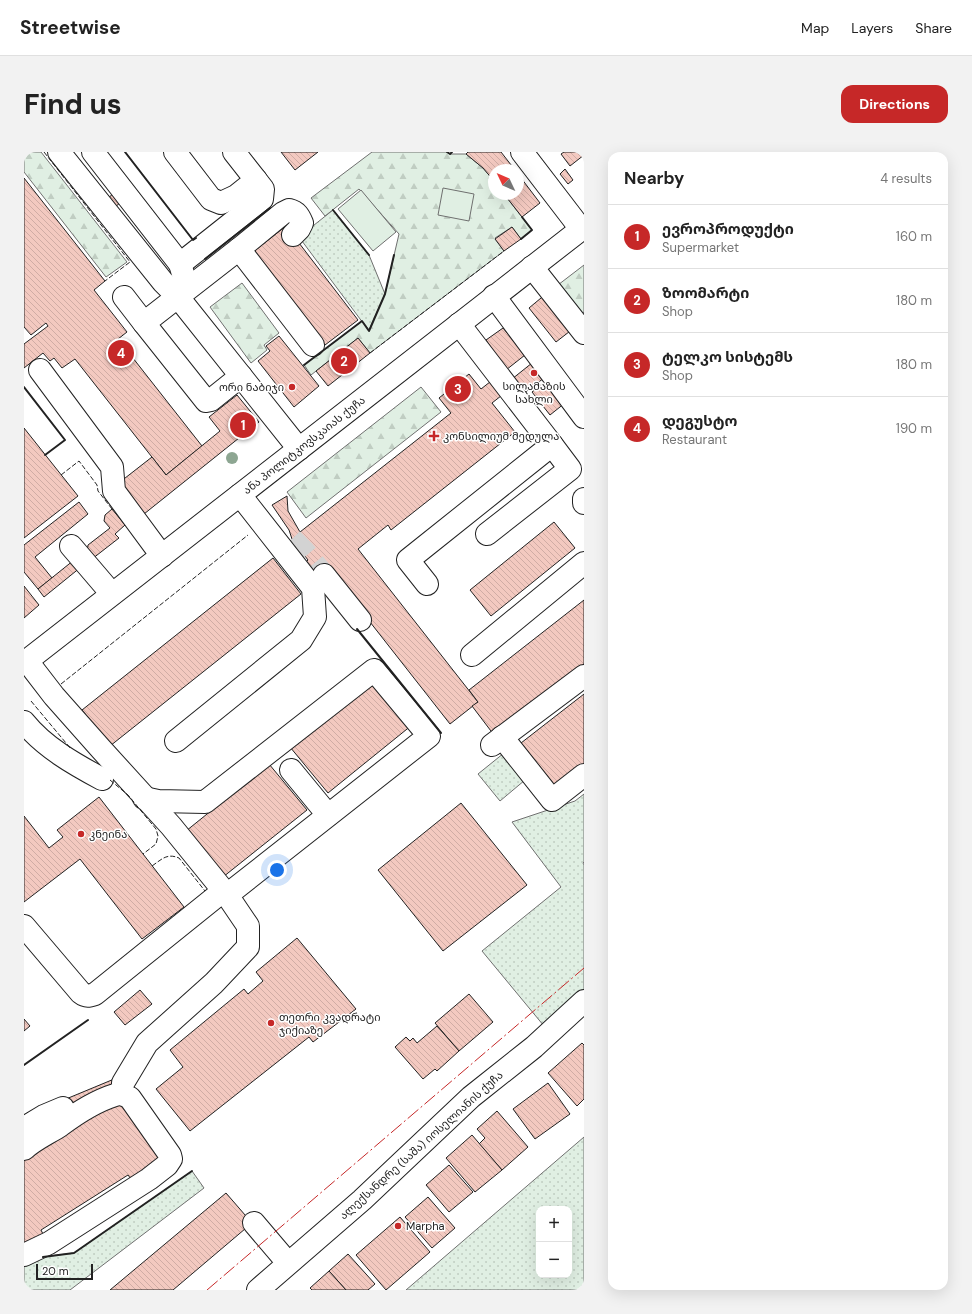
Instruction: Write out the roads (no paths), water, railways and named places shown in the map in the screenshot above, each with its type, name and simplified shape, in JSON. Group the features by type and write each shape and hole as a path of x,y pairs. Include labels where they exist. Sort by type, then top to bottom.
{"street":[{"path":"59,152 163,282 178,297 299,449"},
{"path":"175,152 211,199 221,203 236,196 256,180"},
{"path":"180,264 262,199 263,189 234,152"},
{"path":"75,173 94,154 180,264 184,277 178,297"},
{"path":"532,156 583,228"},
{"path":"144,323 283,213 289,210 295,211 300,217 302,223 293,235"},
{"name":"ანა პოლიტკოვსკაიას ქუჩა","path":"26,662 583,228"},
{"path":"239,249 313,345"},
{"path":"532,267 584,333"},
{"path":"494,296 584,417"},
{"path":"124,297 206,401 211,400 241,376"},
{"path":"459,324 570,469 488,534"},
{"path":"40,370 112,467 114,491 162,556"},
{"path":"428,584 408,560 552,445"},
{"path":"245,491 292,539"},
{"path":"176,741 302,640 314,617 313,588 245,491"},
{"path":"72,546 112,594"},
{"path":"472,655 584,563"},
{"path":"324,575 360,620"},
{"path":"26,662 144,798 171,826 225,893 248,926 248,947 214,983 147,1043 123,1083"},
{"path":"24,926 81,993 85,996 95,994 429,736 397,702 374,670 205,802 158,801 144,798"},
{"path":"584,676 497,741 552,800 584,775"},
{"path":"24,722 33,732 73,764 102,779"},
{"path":"292,770 328,815"},
{"name":"ალექსანდრე (საშა) იოსელიანის ქუჩა","path":"258,1290 362,1200 471,1097 534,1047 584,1001"},
{"path":"24,1148 81,1110 116,1095 123,1095 130,1098 170,1155 171,1159 167,1165 149,1179 49,1243 24,1255"},
{"path":"24,1128 44,1116 64,1108"},
{"path":"254,1223 288,1263"}],"tunnel":[{"path":"292,539 324,575"}],"place":[{"name":"დეგუსტო","path":"121,353"},
{"name":"ზოომარტი","path":"344,361"},
{"name":"სილამაზის სახლი","path":"534,373"},
{"name":"ორი ნაბიჯი","path":"292,387"},
{"name":"ტელკო სისტემს","path":"458,389"},
{"name":"ევროპროდუქტი","path":"243,425"},
{"name":"კონსილიუმ მედულა","path":"434,436"},
{"name":"კნეინა","path":"81,834"},
{"name":"თეთრი კვადრატი ჯიქიაზე","path":"271,1023"},
{"name":"Marpha","path":"398,1226"}]}
